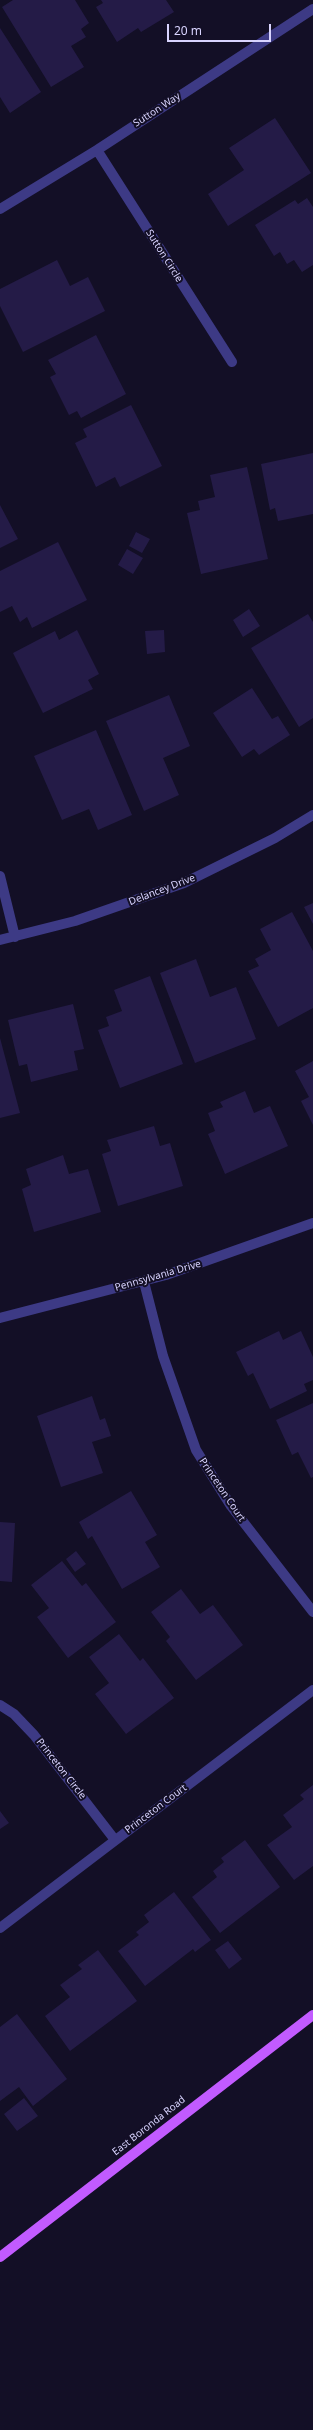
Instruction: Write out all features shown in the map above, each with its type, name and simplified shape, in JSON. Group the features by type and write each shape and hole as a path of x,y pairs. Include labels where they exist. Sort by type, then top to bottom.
{"main road":[{"name":"East Boronda Road","path":"0,2257 313,2015"}],"street":[{"name":"Sutton Way","path":"0,209 97,150 313,9"},
{"name":"Sutton Circle","path":"97,150 232,362"},
{"name":"Delancey Drive","path":"0,940 75,921 184,883 275,838 313,815"},
{"path":"0,876 15,937"},
{"name":"Pennsylvania Drive","path":"0,1318 144,1282 227,1255 313,1223"},
{"name":"Princeton Court","path":"144,1282 163,1356 196,1450 231,1506 313,1612"},
{"name":"Princeton Court","path":"0,1928 313,1690"},
{"name":"Princeton Circle","path":"0,1705 14,1714 34,1735 115,1840"}],"building":[{"path":"13,0 75,0 89,23 81,29 86,37 71,46 84,67 51,87 2,7"},
{"path":"101,0 166,0 174,12 141,32 138,28 117,42 96,7 103,3"},
{"path":"0,28 41,92 10,113 0,97"},
{"path":"275,118 311,173 228,226 208,194 244,170 229,148"},
{"path":"307,198 313,207 313,265 302,272 294,260 287,264 280,252 274,256 255,225 295,200 298,204"},
{"path":"57,260 70,286 88,277 105,311 23,352 0,306 0,289"},
{"path":"96,335 126,394 81,418 77,411 69,415 50,377 56,374 48,360"},
{"path":"131,405 162,466 120,487 115,477 96,487 75,443 87,437 83,429"},
{"path":"313,453 313,514 278,521 275,508 270,510 261,464"},
{"path":"247,467 268,559 201,574 187,513 200,510 198,501 215,497 210,475"},
{"path":"0,505 18,539 0,548"},
{"path":"136,532 150,539 142,553 129,546"},
{"path":"58,542 87,600 32,628 27,617 20,622 12,606 0,612 0,571"},
{"path":"127,549 143,558 133,574 118,565"},
{"path":"249,609 260,626 243,637 233,620"},
{"path":"308,614 313,622 313,718 299,727 251,648"},
{"path":"77,630 99,674 88,680 93,689 43,713 13,653 55,631 59,640"},
{"path":"164,630 165,652 147,654 145,631"},
{"path":"252,688 272,719 278,716 290,735 259,755 254,749 242,757 213,713"},
{"path":"169,695 190,746 163,758 179,795 144,811 106,721"},
{"path":"96,730 132,815 98,830 89,809 62,820 34,756"},
{"path":"313,903 313,924 304,907"},
{"path":"292,912 313,951 313,1008 278,1027 248,971 259,966 255,959 271,950 260,929"},
{"path":"196,959 210,997 236,987 256,1039 195,1063 160,973"},
{"path":"150,976 183,1064 120,1088 98,1030 109,1026 106,1017 122,1011 114,990"},
{"path":"73,1004 84,1049 74,1051 78,1070 31,1082 27,1064 19,1066 8,1020"},
{"path":"0,1038 20,1113 0,1118"},
{"path":"313,1061 313,1125 301,1101 309,1097 295,1071"},
{"path":"245,1091 254,1113 270,1106 288,1146 225,1174 208,1134 215,1131 208,1113 223,1107 220,1102"},
{"path":"154,1126 160,1146 170,1143 183,1186 118,1206 102,1154 111,1151 107,1140"},
{"path":"63,1155 69,1174 88,1169 101,1212 34,1232 22,1189 31,1185 26,1169"},
{"path":"279,1331 283,1340 301,1331 313,1357 313,1380 304,1384 307,1391 270,1409 253,1373 248,1376 236,1352"},
{"path":"92,1396 100,1420 105,1418 111,1436 92,1442 103,1473 61,1487 37,1416"},
{"path":"313,1403 313,1477 311,1478 298,1452 292,1455 276,1420"},
{"path":"131,1491 157,1535 145,1542 160,1567 122,1589 92,1536 88,1539 79,1522"},
{"path":"0,1522 15,1523 12,1582 0,1581"},
{"path":"76,1551 86,1564 75,1572 66,1559"},
{"path":"62,1561 82,1586 86,1583 116,1622 68,1658 37,1617 49,1608 31,1585"},
{"path":"181,1589 200,1614 213,1605 243,1645 196,1680 166,1641 170,1637 151,1612"},
{"path":"119,1634 140,1661 143,1658 174,1698 126,1734 95,1694 109,1683 89,1657"},
{"path":"313,1785 313,1866 294,1880 267,1845 292,1827 283,1815 304,1799 300,1795"},
{"path":"0,1811 9,1823 0,1829"},
{"path":"245,1840 280,1887 220,1933 192,1897 217,1877 213,1871 224,1862 221,1858"},
{"path":"174,1892 211,1940 195,1952 193,1949 145,1986 118,1951 139,1935 136,1932 149,1922 144,1915"},
{"path":"228,1941 242,1959 229,1969 215,1950"},
{"path":"98,1950 137,2001 70,2051 45,2016 70,1997 60,1985 82,1969 78,1965"},
{"path":"17,2014 67,2079 33,2106 19,2087 0,2101 0,2027"},
{"path":"24,2098 38,2116 17,2131 4,2114"}]}
